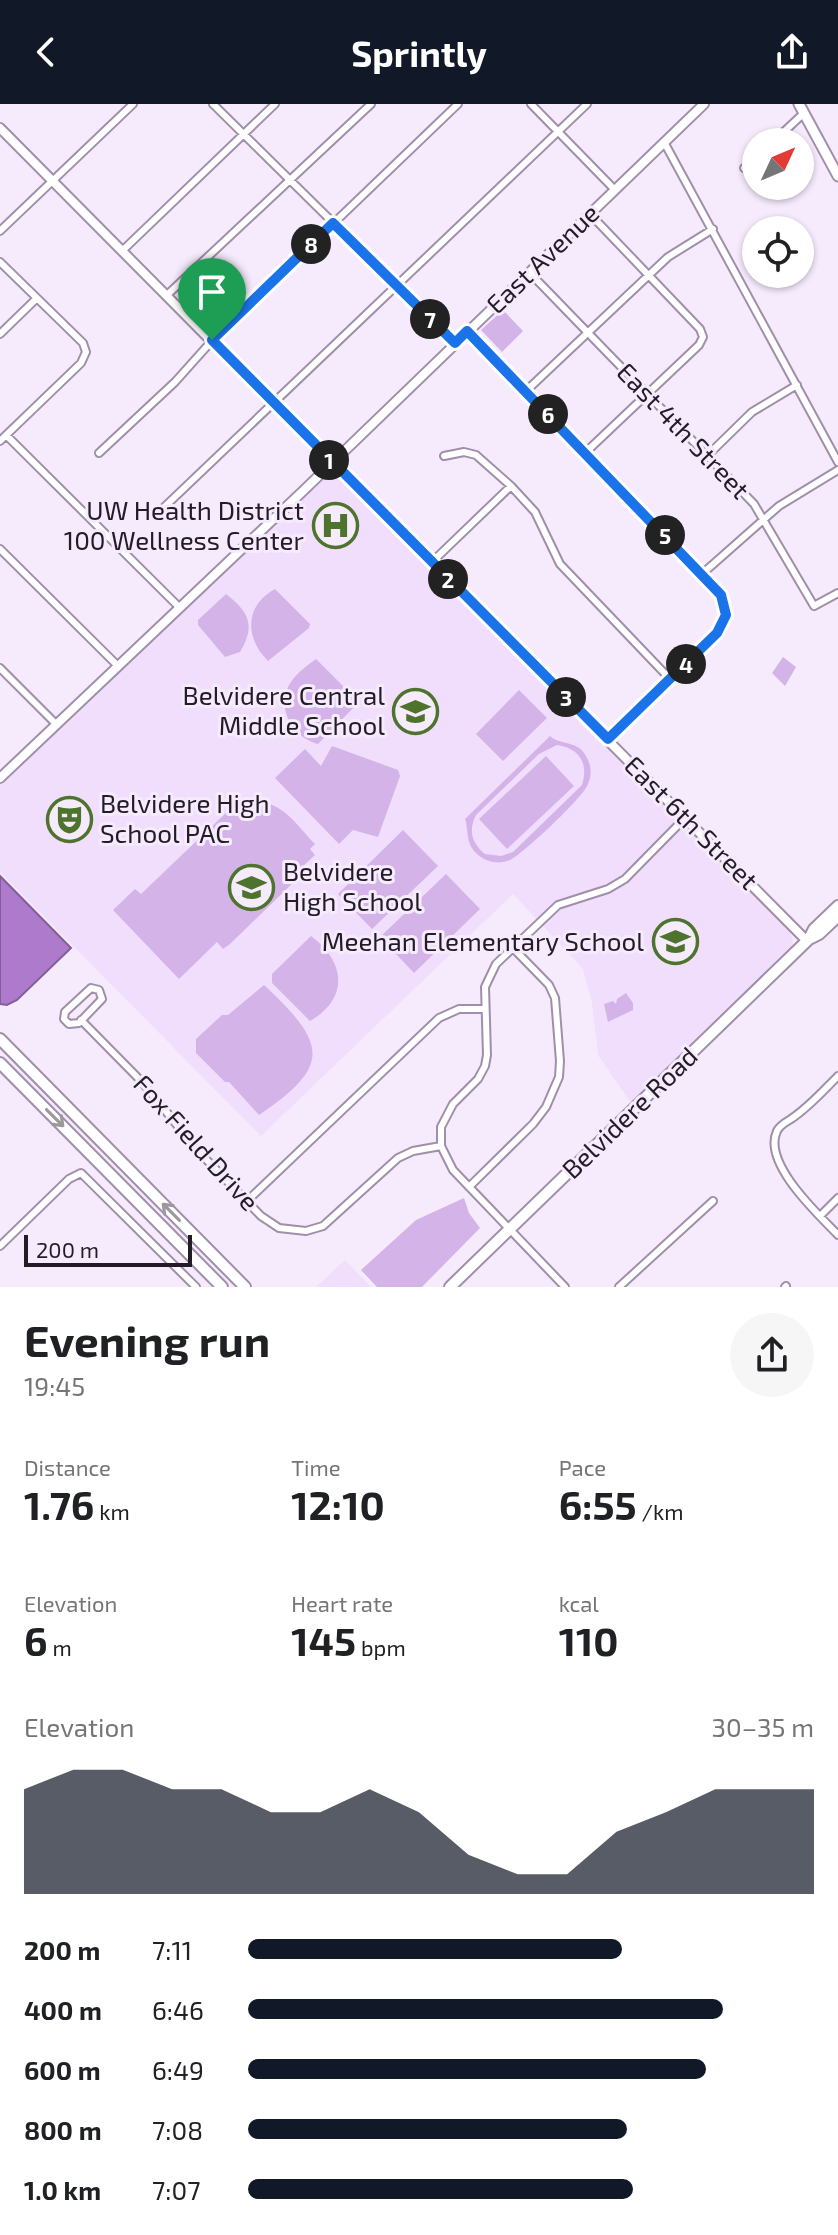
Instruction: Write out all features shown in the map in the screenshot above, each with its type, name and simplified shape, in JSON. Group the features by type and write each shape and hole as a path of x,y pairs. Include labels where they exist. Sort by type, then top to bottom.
{"main road":[{"path":"801,109 837,171"},
{"name":"Belvidere Road","path":"808,940 814,929 838,906"},
{"name":"Belvidere Road","path":"450,1287 808,940 838,916"},
{"path":"0,1039 245,1287"},
{"path":"0,1063 222,1287"}],"street":[{"path":"0,231 133,104"},
{"path":"213,104 455,343"},
{"path":"122,251 275,104"},
{"path":"167,295 371,104"},
{"path":"99,453 458,104"},
{"path":"531,104 615,190"},
{"path":"158,513 587,104"},
{"name":"East Avenue","path":"0,778 704,104"},
{"path":"785,128 801,109"},
{"name":"East 6th Street","path":"0,128 808,940"},
{"path":"664,142 838,462"},
{"path":"586,452 699,345 703,337 700,329 590,214"},
{"path":"526,391 668,257 713,229"},
{"path":"0,262 83,343 86,352 81,363 0,441"},
{"name":"East 4th Street","path":"529,272 708,455 764,517 814,606 838,593"},
{"path":"0,334 36,299"},
{"path":"467,331 702,574 721,595 726,609 725,620 717,633 608,739"},
{"path":"708,455 752,412 797,385"},
{"path":"6,435 179,607"},
{"path":"444,456 464,452 476,455 511,486 535,512 560,564 670,679"},
{"path":"702,574 764,517 838,470"},
{"path":"432,562 511,486"},
{"path":"0,549 118,666"},
{"path":"0,668 56,724"},
{"path":"565,1287 447,1163 441,1146 441,1127 453,1104 481,1075 485,1066 485,987 490,973 512,947 558,905 619,883 685,818"},
{"path":"469,1187 533,1124 554,1092 559,1077 555,998 549,985 512,947"},
{"name":"Fox Field Drive","path":"97,988 102,999 81,1020 70,1025 64,1019 65,1012 88,989 97,988"},
{"path":"247,1201 439,1018 459,1009 484,1009"},
{"name":"Fox Field Drive","path":"81,1020 129,1068 191,1143 261,1216 279,1228 312,1230 328,1223 398,1158 413,1151 441,1146"},
{"path":"838,1076 805,1109 778,1128 776,1145 789,1181 838,1235"},
{"path":"0,1246 69,1179 81,1173 196,1287"},
{"path":"820,1216 838,1198"},
{"path":"619,1287 713,1201"}],"shaded area":[{"path":"503,310 523,331 502,352 481,330"},
{"path":"329,472 337,474 790,930 793,945 631,1103 598,1055 592,1003 583,969 513,894 261,1136 0,872 0,785"},
{"path":"275,589 310,624 268,661 255,642 251,623 258,604"},
{"path":"226,594 245,613 249,627 240,652 225,657 198,625 198,620"},
{"path":"783,657 796,667 785,686 772,673"},
{"path":"316,659 359,702 318,744 295,730 286,714 285,705 290,683"},
{"path":"519,690 547,718 503,761 476,734"},
{"path":"550,736 579,748 588,760 589,783 583,792 538,838 510,860 492,862 476,853 469,840 465,819","holes":["557,745 576,753 583,763 582,785 513,852 501,856 485,854 473,836 472,826 476,815 539,754"]},
{"path":"332,746 398,770 400,776 378,837 353,830 339,844 275,778 305,749 321,766"},
{"path":"546,756 574,786 507,849 479,819"},
{"path":"245,803 271,804 292,818 315,844 310,849 315,855 300,869 303,873 230,944 223,949 217,942 179,979 113,910 135,889 141,894 230,809"},
{"path":"403,830 438,866 372,929 338,894"},
{"path":"446,874 480,909 414,973 380,937"},
{"path":"0,876 71,948 17,1000 7,1005 0,1004"},
{"path":"311,936 331,957 338,979 332,1002 310,1021 272,983 272,974"},
{"path":"264,985 300,1023 309,1038 312,1053 309,1067 300,1082 259,1115 229,1082 225,1082 196,1053 196,1039 222,1015 228,1015"},
{"path":"626,993 633,1003 633,1010 608,1022 604,1004 613,1001 616,1004 617,999"},
{"path":"464,1198 469,1213 480,1228 422,1287 377,1287 361,1270 416,1220"},
{"path":"345,1260 371,1287 316,1287"}],"place":[{"name":"UW Health District 100 Wellness Center","path":"335,526"},
{"name":"Belvidere Central Middle School","path":"416,711"},
{"name":"Belvidere High School PAC","path":"69,819"},
{"name":"Belvidere High School","path":"252,887"},
{"name":"Meehan Elementary School","path":"675,942"}],"route":[{"path":"333,223 455,343 467,331 526,391 718,591 726,609 724,624 608,739 212,340 333,223"}]}
